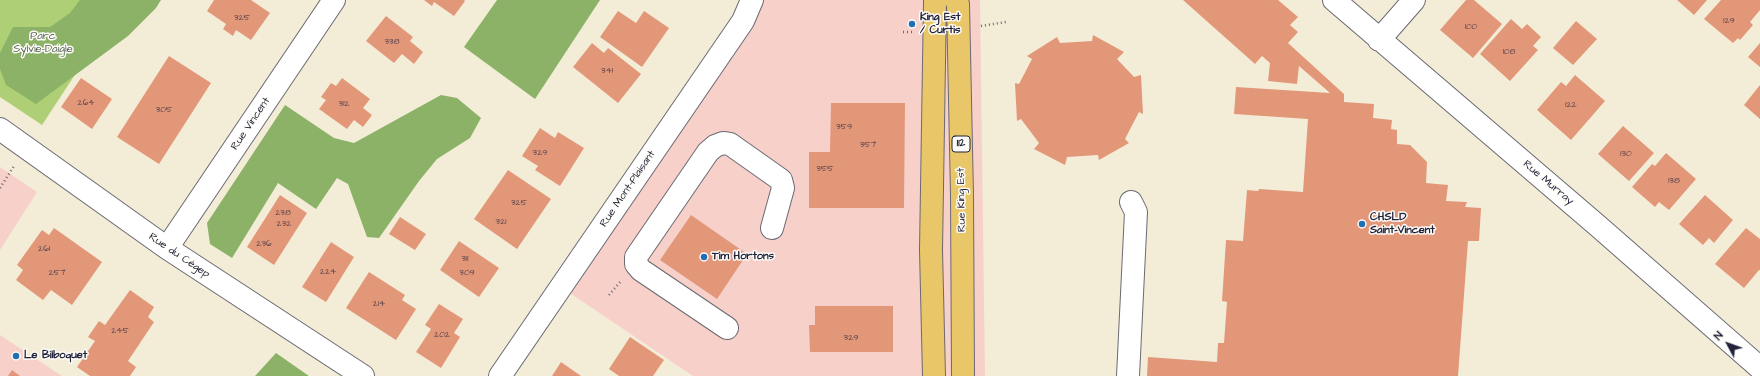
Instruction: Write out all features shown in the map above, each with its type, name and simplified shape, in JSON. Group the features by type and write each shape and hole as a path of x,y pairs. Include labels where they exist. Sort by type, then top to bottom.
{"main road":[{"path":"934,376 931,250 935,0"},
{"name":"Rue King Est","path":"956,0 958,10 962,187 963,376"}],"street":[{"name":"Rue Vincent","path":"167,248 334,0"},
{"name":"Rue Mont-Plaisant","path":"500,376 743,20 752,0"},
{"name":"Rue Murray","path":"1334,0 1598,226 1760,368"},
{"path":"1379,40 1414,0"},
{"name":"Rue du Cégep","path":"0,129 167,248 363,376"},
{"path":"727,328 641,270 636,264 636,257 708,152 715,146 723,143 730,144 781,180 783,188 772,228"},
{"path":"1128,376 1136,212 1132,202"}],"shaded area":[{"path":"752,0 980,0 985,376 693,376 561,287"},
{"path":"0,167 37,192 0,250"},
{"name":"Le Bilboquet","path":"0,335 62,376 0,376"}],"green space":[{"name":"Parc Sylvie-Daigle","path":"0,0 124,0 42,125 0,97"},
{"name":"Parc Sylvie-Daigle","path":"80,0 161,0 156,8 128,36 36,104 6,85 0,69 0,53 13,27 50,27 70,13"},
{"path":"497,0 600,0 535,99 464,47"},
{"path":"441,95 457,98 481,118 470,138 437,159 419,181 379,238 367,237 348,184 337,178 316,209 278,183 232,258 210,244 207,223 285,105 334,138 354,143"},
{"path":"276,353 309,376 255,376"}],"building":[{"path":"214,0 251,0 270,13 251,40 236,30 233,36 223,29 226,24 207,11"},
{"path":"424,0 465,1 454,16 434,2 432,6"},
{"path":"1183,0 1278,0 1298,17 1290,25 1298,32 1288,43 1344,94 1344,102 1374,104 1373,118 1392,120 1391,129 1397,130 1397,144 1410,145 1427,162 1426,183 1448,185 1446,201 1467,202 1465,207 1481,208 1479,241 1468,241 1458,376 1147,376 1148,357 1217,362 1218,343 1224,343 1227,302 1222,301 1226,240 1243,241 1247,190 1258,191 1259,189 1303,192 1308,119 1234,114 1236,87 1330,93 1299,66 1297,84 1268,81 1270,63 1262,56 1255,64"},
{"path":"1466,0 1474,0 1502,24 1473,58 1440,30"},
{"path":"1677,0 1707,0 1694,15"},
{"path":"1721,0 1760,0 1760,10 1750,22 1753,25 1740,40 1738,38 1733,43 1704,19"},
{"path":"618,11 636,23 644,11 669,28 642,67 600,37"},
{"path":"386,16 413,37 410,41 423,52 414,64 402,54 394,63 366,41"},
{"path":"1511,19 1522,29 1527,24 1541,37 1533,46 1538,50 1510,81 1480,54"},
{"path":"1576,21 1597,39 1573,65 1553,48"},
{"path":"1093,35 1124,52 1117,59 1134,77 1141,75 1143,114 1139,112 1125,139 1129,143 1099,160 1098,155 1067,157 1065,165 1034,149 1039,143 1021,119 1017,121 1015,83 1019,84 1032,59 1027,56 1057,37 1060,43 1092,41"},
{"path":"592,43 604,53 608,48 641,74 618,103 573,67"},
{"path":"1760,43 1760,67 1748,57"},
{"path":"169,56 211,83 159,164 117,137"},
{"path":"1575,75 1605,101 1571,140 1537,110 1561,82 1566,86"},
{"path":"81,78 112,99 92,129 61,107"},
{"path":"342,78 370,99 363,108 372,115 363,127 354,120 347,129 319,109 326,100 321,97 331,83 336,86"},
{"path":"1760,85 1760,119 1744,105"},
{"path":"831,103 905,103 904,208 809,208 809,152 830,152"},
{"path":"1623,126 1654,153 1629,181 1598,154"},
{"path":"540,128 555,138 558,132 584,148 560,186 535,170 538,166 522,156"},
{"path":"1666,153 1696,179 1669,210 1659,202 1655,207 1632,187 1652,164 1655,166"},
{"path":"508,170 551,199 517,249 474,219"},
{"path":"280,195 307,213 274,265 247,247"},
{"path":"1705,195 1733,220 1714,243 1709,238 1703,245 1679,224"},
{"name":"Tim Hortons","path":"691,215 747,254 717,299 660,260"},
{"path":"400,217 426,234 415,250 389,234"},
{"path":"54,228 102,262 72,305 51,290 43,300 16,280 23,270 17,265 42,230 49,235"},
{"path":"1746,228 1760,239 1760,270 1744,288 1715,264"},
{"path":"459,241 499,268 479,297 440,270"},
{"path":"331,242 354,257 326,302 302,287"},
{"path":"369,272 405,295 402,300 416,309 396,340 346,308"},
{"path":"130,290 154,307 148,317 154,322 128,361 136,367 130,376 90,376 77,367 95,341 88,337 99,321 105,325"},
{"path":"439,304 463,319 454,333 460,337 441,368 416,352 431,329 425,325"},
{"path":"815,306 893,306 893,352 810,352 809,325 815,325"},
{"path":"630,337 664,360 653,376 619,376 609,369"},
{"path":"561,362 581,376 552,376"},
{"path":"12,370 20,376 8,376"}],"place":[{"name":"King Est / Curtis","path":"912,24"},
{"name":"CHSLD Saint-Vincent","path":"1362,224"},
{"name":"Tim Hortons","path":"704,257"},
{"name":"Le Bilboquet","path":"16,356"}]}
